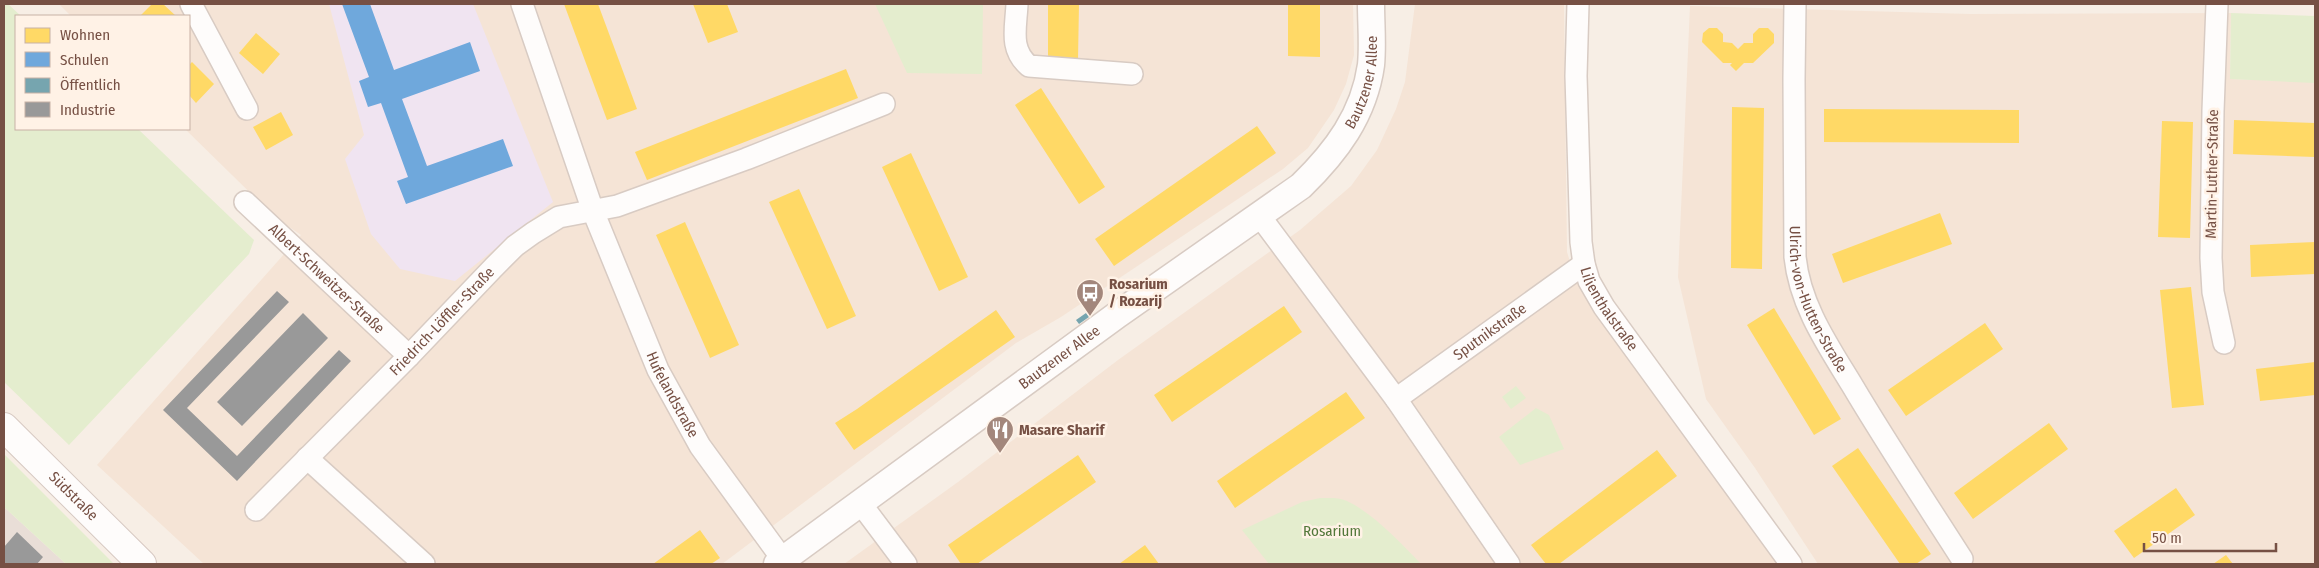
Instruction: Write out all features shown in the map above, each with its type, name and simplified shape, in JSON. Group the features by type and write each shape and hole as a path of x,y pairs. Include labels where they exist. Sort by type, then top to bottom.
{"main road":[{"name":"Südstraße","path":"4,427 142,564"}],"street":[{"path":"191,4 247,109"},
{"name":"Hufelandstraße","path":"522,4 593,211 644,339 669,392 700,446 780,562"},
{"path":"1017,4 1015,47 1019,58 1029,66 1132,74"},
{"name":"Bautzener Allee","path":"780,562 1117,315 1301,186 1327,161 1354,118 1365,91 1371,64 1371,4"},
{"name":"Lilienthalstraße","path":"1578,4 1576,76 1581,242 1589,281 1615,324 1791,564"},
{"name":"Ulrich-von-Hutten-Straße","path":"1795,4 1795,257 1802,295 1820,331 1863,404 1962,559"},
{"name":"Martin-Luther-Straße","path":"2217,4 2211,258 2213,292 2224,343"},
{"path":"593,211 617,206 884,104"},
{"name":"Albert-Schweitzer-Straße","path":"245,202 409,356"},
{"name":"Friedrich-Löffler-Straße","path":"256,510 515,246 559,217 593,211"},
{"path":"1259,215 1396,399 1509,564"},
{"name":"Sputnikstraße","path":"1396,399 1584,264"},
{"path":"307,458 424,564"},
{"path":"861,504 906,564"}],"shaded area":[{"path":"59,4 1353,4 1354,55 1346,84 1334,110 1308,148 1283,169 1061,317 1016,343 722,564 204,564 97,465 301,235 276,218 186,130 190,130 190,15 70,15"},
{"path":"329,4 473,4 553,202 455,281 400,269 371,234 345,159 364,135"},
{"path":"1415,4 1564,4 1567,252 1576,281 1619,347 1688,426 1790,564 844,564 958,482 1118,360 1300,230 1351,186 1377,150 1396,109 1405,82"},
{"path":"1690,6 1970,14 2231,13 2230,79 2315,82 2315,564 1818,564 1755,468 1706,399 1678,277"},
{"path":"4,507 66,564 4,564"}],"green space":[{"path":"4,4 8,4 20,15 15,15 15,130 139,130 254,240 249,254 69,445 4,382"},
{"path":"875,4 983,4 982,74 907,73"},
{"path":"2231,13 2315,16 2315,83 2230,79"},
{"path":"1516,386 1526,398 1511,409 1502,397"},
{"path":"1536,408 1549,415 1564,449 1520,465 1499,437"},
{"path":"4,454 114,564 66,564 4,507"},
{"name":"Rosarium","path":"1320,498 1340,499 1357,506 1387,529 1421,564 1269,564 1242,530 1302,502"}],"building: Wohnen":[{"path":"152,4 163,4 175,15 141,15"},
{"path":"564,4 598,4 637,109 607,120"},
{"path":"693,4 727,4 738,32 708,43"},
{"path":"1048,4 1079,4 1078,59 1048,58"},
{"path":"1288,4 1320,4 1320,57 1288,56"},
{"path":"1709,28 1717,28 1723,34 1723,42 1732,43 1738,49 1744,43 1753,43 1753,34 1759,28 1768,28 1774,34 1774,43 1753,63 1744,63 1736,71 1730,65 1732,63 1723,63 1702,42 1703,33"},
{"path":"256,33 280,54 263,74 239,53"},
{"path":"192,62 214,84 196,103 190,96 190,64"},
{"path":"846,69 858,98 647,180 635,152"},
{"path":"1041,88 1105,187 1079,204 1015,105"},
{"path":"1732,107 1764,108 1762,269 1731,268"},
{"path":"1824,109 2019,110 2019,143 1824,142"},
{"path":"281,112 293,135 266,150 253,127"},
{"path":"2234,120 2315,123 2315,157 2233,154"},
{"path":"2162,121 2193,122 2190,238 2158,237"},
{"path":"1257,126 1276,153 1114,266 1095,239"},
{"path":"911,153 968,277 939,291 882,167"},
{"path":"799,189 856,316 827,329 769,202"},
{"path":"1940,213 1952,244 1843,283 1832,254"},
{"path":"685,222 739,345 710,358 656,235"},
{"path":"2315,242 2315,274 2251,277 2250,245"},
{"path":"2191,287 2204,405 2172,408 2160,290"},
{"path":"1284,306 1302,332 1172,422 1154,395"},
{"path":"1774,308 1841,419 1814,435 1747,325"},
{"path":"996,310 1015,337 854,450 835,423"},
{"path":"1985,323 2003,349 1906,416 1888,390"},
{"path":"2315,362 2315,395 2260,401 2256,369"},
{"path":"1346,392 1365,418 1235,508 1217,481"},
{"path":"2049,423 2068,449 1973,519 1954,493"},
{"path":"1858,448 1931,554 1916,564 1900,564 1832,466"},
{"path":"1657,450 1677,476 1559,564 1546,564 1531,545"},
{"path":"1078,455 1096,482 977,564 961,564 948,545"},
{"path":"2176,488 2195,515 2134,558 2114,531"},
{"path":"700,530 720,558 711,564 653,564"},
{"path":"1145,545 1159,564 1119,564"},
{"path":"2226,555 2233,564 2213,564"}],"building: Schulen":[{"path":"342,4 370,4 394,70 470,42 480,71 402,99 427,166 503,139 513,166 406,204 397,181 408,177 381,103 368,107 359,81 369,77"}],"building: Öffentlich":[{"path":"1086,313 1089,317 1079,324 1076,320"}],"building: Industrie":[{"path":"277,291 289,302 187,408 237,456 339,350 351,361 237,481 163,410"},
{"path":"303,313 328,338 242,426 217,402"},
{"path":"17,532 43,557 37,564 4,564 4,547"}],"place":[{"name":"Rosarium / Rozarij","path":"1090,317"},
{"name":"Masare Sharif","path":"1000,454"}]}
